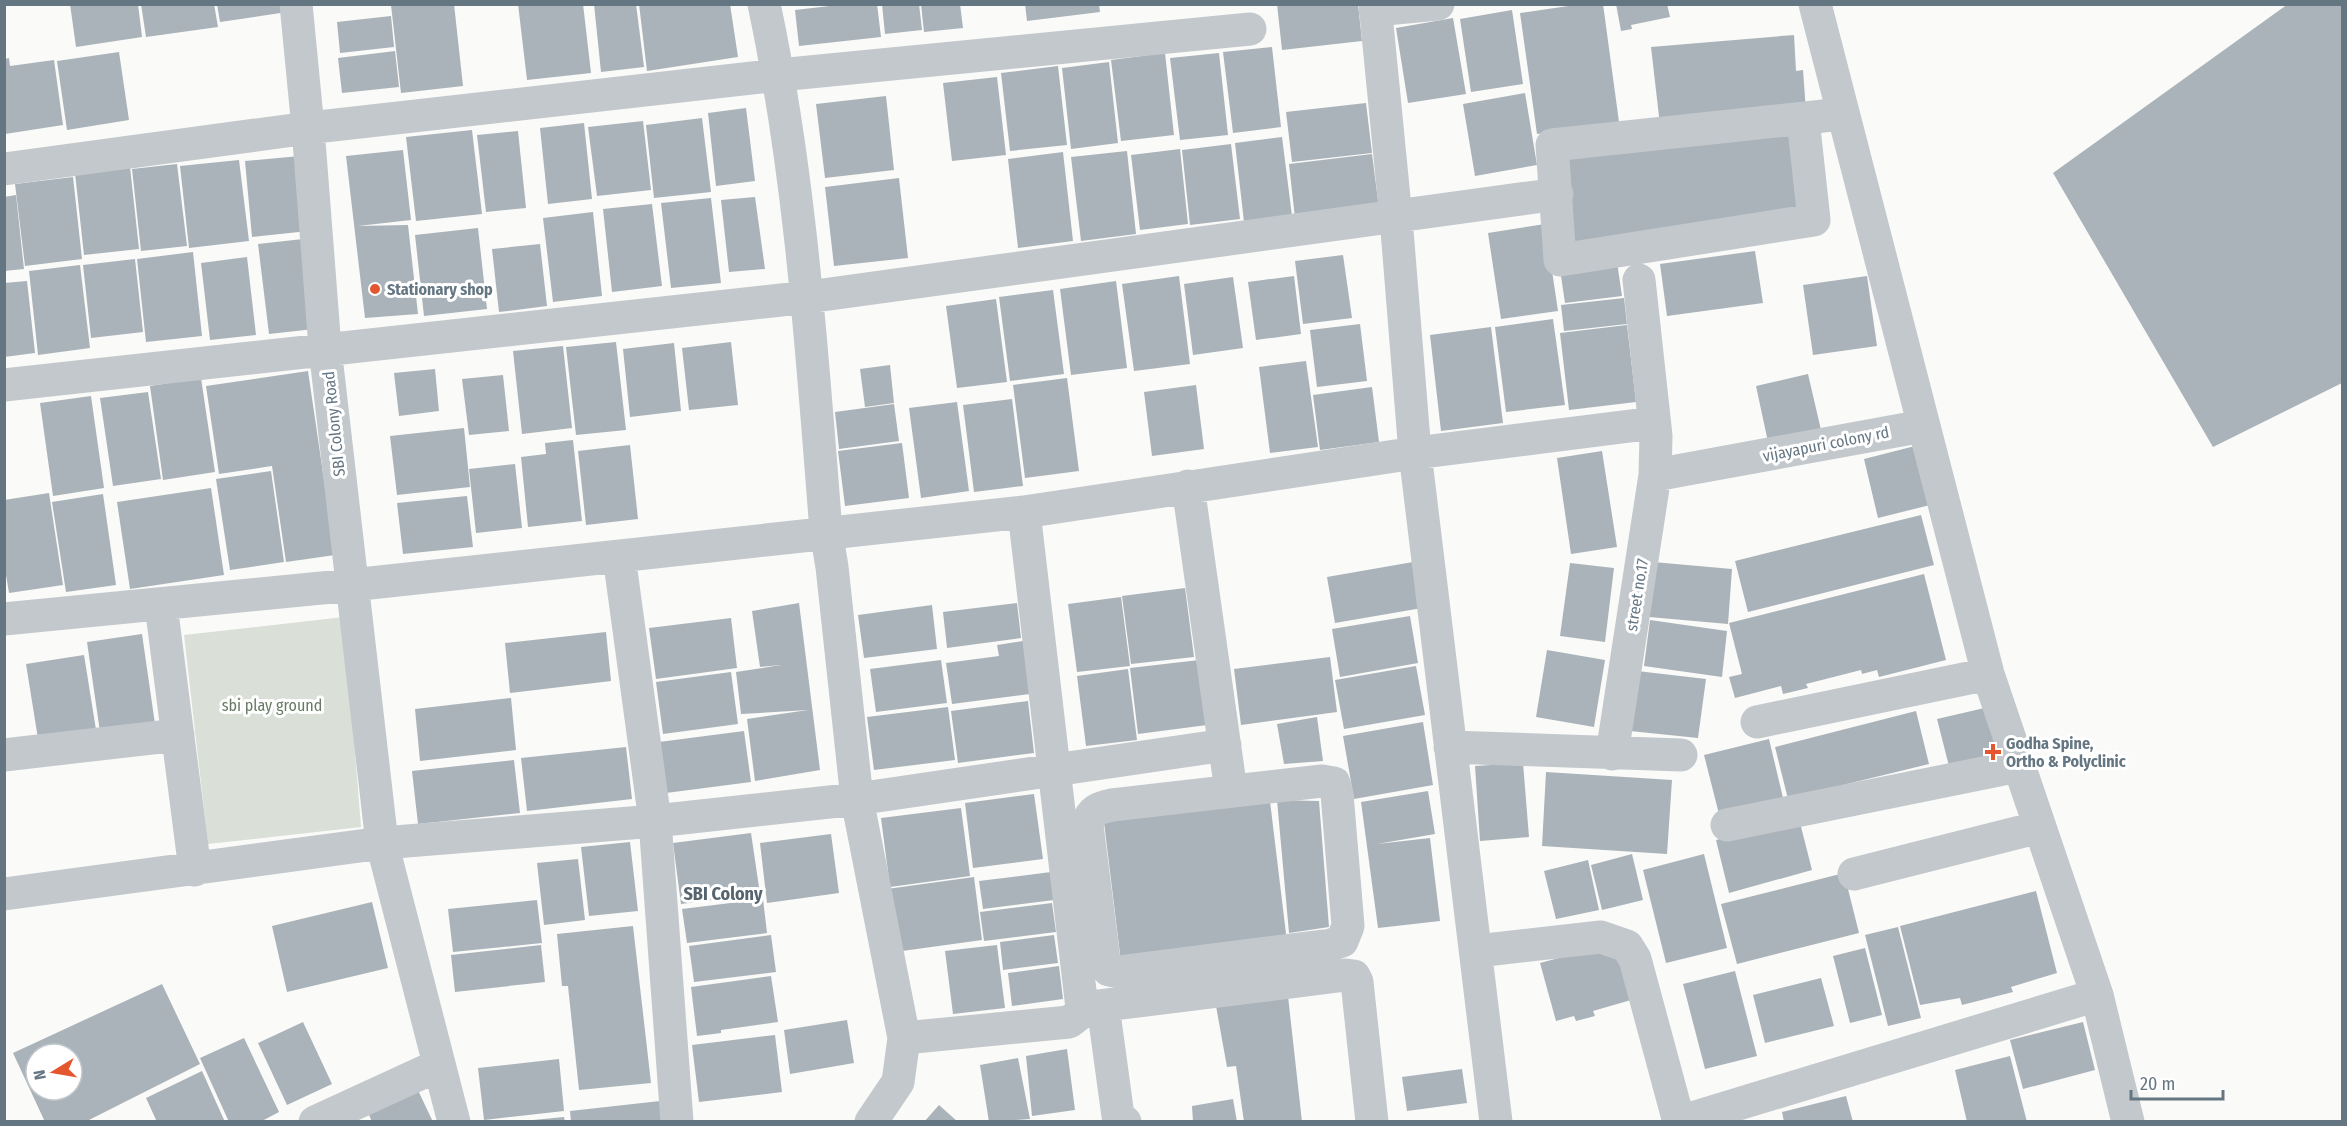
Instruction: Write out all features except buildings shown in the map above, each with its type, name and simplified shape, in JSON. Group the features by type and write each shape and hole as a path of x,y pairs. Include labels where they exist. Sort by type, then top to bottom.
{"street":[{"name":"SBI Colony Road","path":"296,4 325,348 382,843 454,1122"},
{"path":"764,4 779,75 808,297 826,531 832,567 857,799 904,1038 898,1082 871,1122"},
{"path":"1438,4 1375,7 1396,218 1415,453 1497,1122"},
{"path":"1815,4 1988,674 2097,995 2128,1122"},
{"path":"4,169 308,128 779,75 1250,29"},
{"path":"1803,119 1815,220 1560,260 1552,145 1842,114"},
{"path":"1808,160 1852,153"},
{"path":"4,385 325,348 808,297 1396,218 1557,194"},
{"name":"street no.17","path":"1612,754 1655,474 1655,430 1639,280"},
{"name":"vijayapuri colony rd","path":"1655,474 1730,463 1923,426"},
{"path":"4,619 352,585 826,531 1024,512 1415,453 1655,430"},
{"path":"1188,486 1231,791"},
{"path":"1024,512 1053,770 1092,1007 1118,1116 1125,1122"},
{"path":"619,556 655,821 677,1122"},
{"path":"161,605 195,870"},
{"path":"1757,722 1988,674"},
{"path":"4,755 178,735"},
{"path":"4,894 382,843 655,821 857,799 1225,744"},
{"path":"1450,747 1681,755"},
{"path":"1106,762 1112,806"},
{"path":"1727,825 2018,766"},
{"path":"1322,781 1334,783 1337,794 1348,926 1342,941 1331,945 1118,972 1108,970 1104,960 1087,825 1090,815 1099,808 1112,806 1322,781"},
{"path":"1854,874 2040,827"},
{"path":"1477,951 1601,938 1627,946 1635,959 1679,1122 2097,995"},
{"path":"904,1038 1069,1022 1092,1007 1346,975 1354,976 1357,982 1372,1122"},
{"path":"315,1122 439,1065"}],"green space":[{"name":"sbi play ground","path":"344,617 361,827 208,844 184,635"}],"place":[{"name":"Stationary shop","path":"375,289"},
{"name":"Godha Spine, Ortho & Polyclinic","path":"1993,752"}],"district":[{"name":"SBI Colony","path":"723,894"}]}
